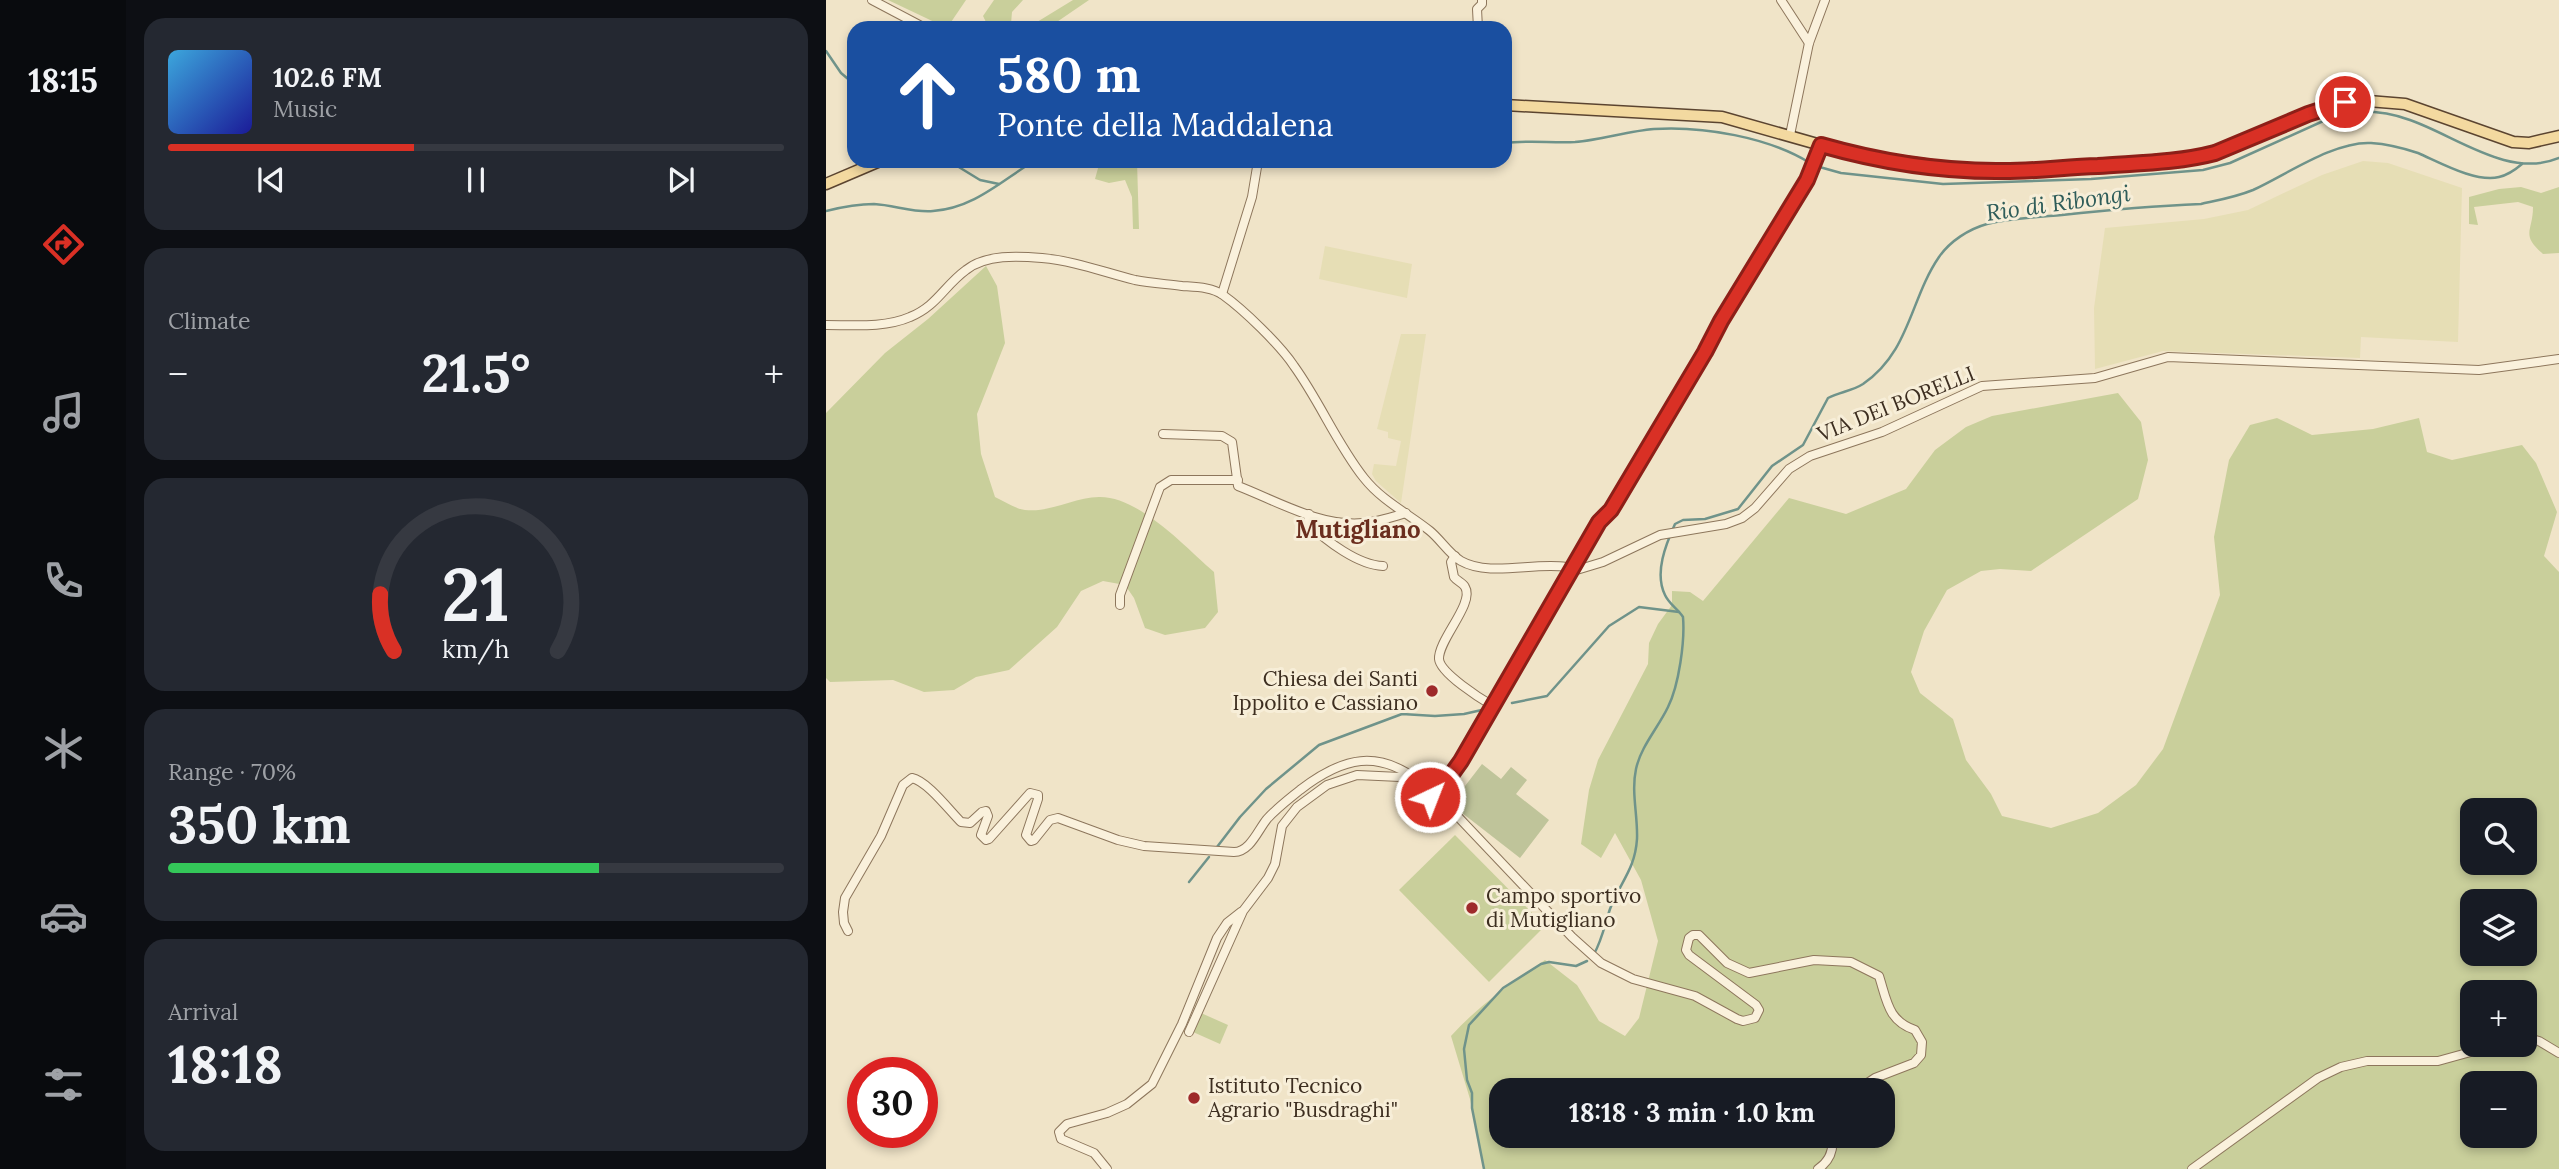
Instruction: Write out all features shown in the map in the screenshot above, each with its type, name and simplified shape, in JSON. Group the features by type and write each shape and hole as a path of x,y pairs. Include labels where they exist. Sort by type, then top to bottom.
{"main road":[{"path":"1512,105 1722,117 1790,135 1819,150 1893,162 1996,171 2199,157 2215,153 2322,108 2356,100 2405,104 2513,142 2529,143 2559,136"},
{"path":"826,184 864,168"}],"street":[{"path":"872,0 912,21"},
{"path":"1478,21 1477,9 1482,0"},
{"path":"1782,0 1809,43"},
{"path":"1790,135 1809,43 1825,0"},
{"path":"1441,789 1461,761 1599,522 1611,510 1807,180 1819,150"},
{"path":"1222,294 1252,197 1257,168"},
{"path":"826,325 883,324 908,318 932,304 966,269 977,263 1002,258 1041,258 1081,263 1133,279 1210,289 1222,294 1279,346 1295,367 1363,477 1381,496 1440,540 1461,561 1507,568 1557,565 1566,567 1570,572"},
{"name":"VIA DEI BORELLI","path":"1570,572 1603,562 1664,534 1726,524 1742,518 1755,508 1789,469 1810,456 1882,432 1982,386 2095,378 2168,357 2479,370 2559,359"},
{"path":"1163,434 1222,436 1232,442 1238,486 1322,520 1358,524 1406,513"},
{"path":"1121,605 1120,595 1160,487 1171,480 1238,480"},
{"path":"1309,514 1308,523 1315,530 1369,566 1383,566"},
{"path":"1455,556 1451,562 1454,577 1465,586 1467,596 1439,659 1443,668 1472,693 1493,706"},
{"path":"848,931 843,912 845,898 881,836 903,785 912,778 918,778 961,822 970,823 986,811 988,816 981,835 986,841 1030,793 1034,793 1038,795 1038,799 1026,835 1031,841 1034,841 1050,820 1058,818 1118,840 1143,846 1234,852 1244,850 1280,807 1317,777 1349,762 1384,762 1399,768 1431,792"},
{"path":"1189,1032 1243,911 1275,864 1282,826 1290,815 1327,785 1357,775 1400,777 1423,784"},
{"path":"1431,792 1441,789"},
{"path":"1441,789 1446,795 1444,802"},
{"path":"1431,792 1432,802 1436,805 1444,802"},
{"path":"1444,802 1572,937 1601,963 1633,979 1695,996 1743,1021 1755,1018 1759,1010 1689,955 1686,944 1693,935 1702,936 1713,951 1727,963 1749,973 1814,960 1851,962 1879,976 1891,1010 1900,1025 1914,1030 1922,1042 1921,1055 1914,1063 1875,1078"},
{"path":"1107,1169 1094,1153 1061,1139 1059,1132 1067,1124 1107,1114 1127,1104 1152,1084 1182,1024 1217,938 1227,923 1243,911"},
{"path":"2537,1040 2559,1053"},
{"path":"2192,1169 2318,1078 2341,1067 2367,1061 2438,1061 2460,1055"},
{"path":"1818,1169 1825,1165 1833,1148"}],"shaded area":[{"path":"2363,161 2388,163 2462,188 2458,342 2361,337 2360,358 2163,351 2095,369 2094,308 2105,228 2204,219 2248,210 2322,175"},
{"path":"1325,246 1412,264 1407,298 1319,279"},
{"path":"1401,334 1426,334 1401,503 1376,481 1372,474 1374,464 1396,466 1401,441 1388,438 1388,432 1377,429"}],"green space":[{"path":"888,0 966,0 952,21 932,21"},
{"path":"994,0 1023,0 1012,12 1011,21 986,21 983,16"},
{"path":"1073,0 1089,0 1058,21 1039,21"},
{"path":"1098,168 1137,168 1139,229 1133,229 1132,197 1125,180 1109,183 1095,179"},
{"path":"2521,187 2541,193 2559,187 2559,253 2543,254 2536,247 2529,232 2533,207 2518,202 2474,207 2478,225 2469,224 2469,197 2499,189"},
{"path":"986,266 997,286 1005,343 977,414 981,454 995,497 1025,510 1044,509 1099,497 1130,505 1161,525 1214,572 1218,612 1205,628 1165,635 1145,628 1134,598 1125,585 1103,581 1081,591 1057,627 1009,670 976,677 954,690 924,692 893,680 830,682 826,678 826,413 885,353 928,319"},
{"path":"2118,393 2141,422 2148,460 2138,499 2031,571 1981,571 1947,590 1924,631 1911,672 1920,693 1953,719 1966,760 1991,794 2002,816 2051,828 2098,813 2136,785 2163,749 2220,595 2214,537 2229,460 2250,425 2277,418 2312,435 2373,429 2419,418 2427,452 2452,460 2522,445 2536,463 2557,512 2544,556 2559,572 2559,1169 1484,1169 1470,1099 1451,1036 1461,1025 1495,995 1545,960 1577,985 1599,1021 1625,1036 1639,1018 1658,941 1641,880 1615,833 1601,858 1581,844 1589,790 1598,760 1648,664 1649,643 1658,624 1672,605 1672,591 1690,592 1703,601 1789,498 1846,514 1906,489 1935,450 1966,427 1992,416"},
{"path":"1482,764 1501,779 1511,767 1527,780 1516,794 1549,820 1520,858 1457,809 1454,803"},
{"name":"Campo sportivo di Mutigliano","path":"1455,835 1545,926 1489,982 1399,890"},
{"path":"1201,1013 1228,1025 1220,1044 1193,1032"}],"waterway":[{"path":"826,51 847,78"},
{"path":"1816,166 1841,173 1943,184 2091,179 2203,170 2230,163 2341,113 2358,112 2402,117 2502,159 2540,163 2559,158"},
{"path":"1512,143 1575,142 1654,129 1693,129 1755,140 1775,146 1810,163"},
{"name":"Rio di Ribongi","path":"1594,954 1636,850 1634,786 1638,761 1668,707 1678,675 1683,617 1667,598 1661,577 1665,549 1675,524 1738,509 1772,466 1803,445 1828,398 1863,384 1879,371 1900,341 1929,273 1943,251 1954,241 1980,226 2005,220 2201,204 2227,198 2253,190 2326,153 2357,144 2371,143 2407,149 2458,171 2480,177 2502,176 2522,164"},
{"path":"960,168 980,180 999,184"},
{"path":"826,211 874,204 919,211 948,209 974,199 1023,168"},
{"path":"1512,703 1547,696 1609,626 1639,607 1679,612"},
{"path":"1217,847 1266,789 1319,745 1402,714 1435,716 1486,709"},
{"path":"1189,882 1209,857"},
{"name":"Rio di Ribongi","path":"1484,1169 1472,1108 1472,1093 1467,1080 1464,1049 1469,1025 1503,988 1541,964 1549,962 1576,966 1587,961"}],"place":[{"name":"Chiesa dei Santi Ippolito e Cassiano","path":"1432,691"},
{"name":"Campo sportivo di Mutigliano","path":"1472,908"},
{"name":"Istituto Tecnico Agrario \"Busdraghi\"","path":"1194,1098"}],"district":[{"name":"Mutigliano","path":"1358,530"}],"route":[{"path":"1430,797 1433,790 1441,789 1461,761 1599,522 1611,510 1807,180 1821,145 1893,162 1970,170 2136,163 2215,153 2308,114 2345,102"}]}
